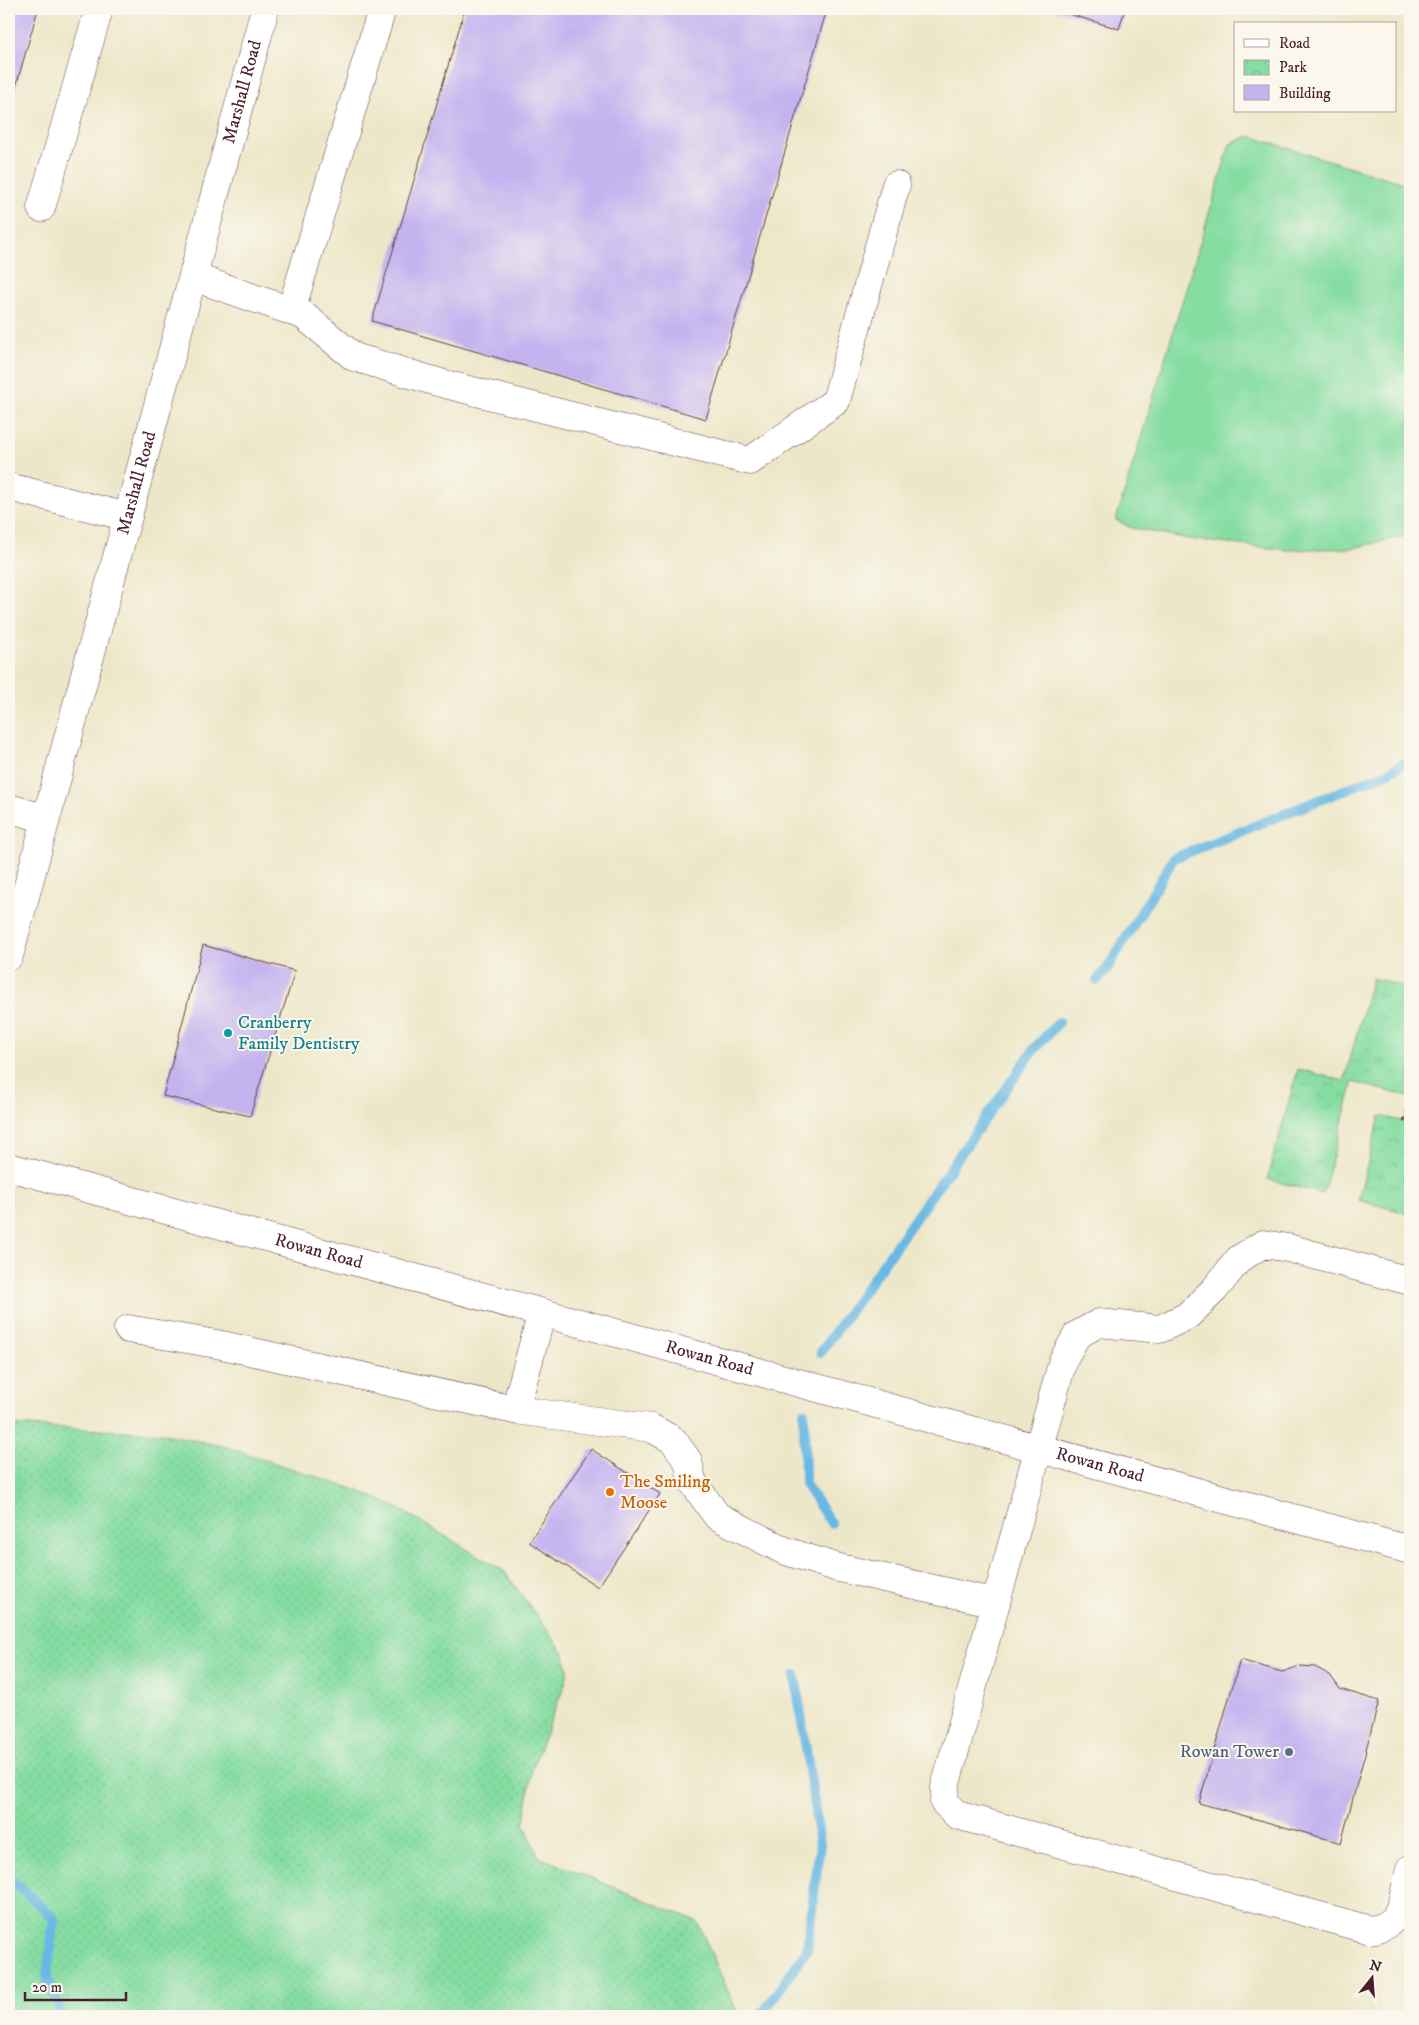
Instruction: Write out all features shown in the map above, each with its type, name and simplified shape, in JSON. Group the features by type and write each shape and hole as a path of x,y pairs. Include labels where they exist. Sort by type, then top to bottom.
{"street":[{"path":"41,208 99,9"},
{"name":"Marshall Road","path":"9,956 265,9"},
{"path":"291,311 382,9"},
{"path":"193,277 303,315 354,357 437,382 750,461 836,401 896,185"},
{"path":"9,487 128,517"},
{"path":"9,808 46,819"},
{"name":"Rowan Road","path":"9,1168 1410,1550"},
{"path":"1410,1282 1288,1248 1263,1244 1239,1259 1216,1289 1187,1316 1167,1326 1160,1329 1099,1323 1077,1335 1063,1360 945,1787 944,1802 957,1815 1370,1930 1384,1928 1398,1916 1410,1869"},
{"path":"515,1410 542,1313"},
{"path":"128,1329 222,1345 515,1410 651,1428 673,1440 688,1461 692,1481 717,1516 783,1550 835,1567 996,1603"}],"path":[{"path":"1404,1122 1410,1101"}],"green space":[{"path":"1249,136 1410,185 1410,535 1353,548 1288,550 1195,540 1132,528 1116,520 1230,144"},
{"path":"1372,978 1410,988 1410,1097 1353,1082 1323,1194 1267,1179 1298,1069 1344,1081"},
{"path":"1380,1116 1410,1123 1410,1214 1358,1200"},
{"path":"9,1425 160,1433 223,1446 362,1492 399,1509 504,1571 564,1653 568,1670 566,1681 532,1769 524,1823 539,1857 697,1921 739,2016 9,2016"}],"building":[{"path":"9,9 38,9 9,111"},
{"path":"465,9 827,9 706,419 372,321"},
{"path":"1052,9 1125,9 1119,29"},
{"name":"Cranberry Family Dentistry","path":"203,945 295,971 250,1116 163,1096"},
{"path":"591,1449 660,1494 598,1587 529,1542"},
{"name":"Rowan Tower","path":"1240,1660 1282,1672 1300,1666 1315,1667 1330,1675 1340,1689 1379,1701 1341,1843 1199,1803"}],"waterway":[{"path":"1097,980 1107,969 1174,858 1387,773 1410,760"},
{"path":"821,1352 1035,1048 1059,1022"},
{"path":"804,1413 805,1484 831,1523"},
{"path":"761,2016 807,1950 820,1844 795,1675"},
{"path":"9,1878 54,1918 47,1977 62,2016"}],"place":[{"name":"Cranberry Family Dentistry","path":"228,1033"},
{"name":"The Smiling Moose","path":"610,1492"},
{"name":"Rowan Tower","path":"1289,1752"}]}
